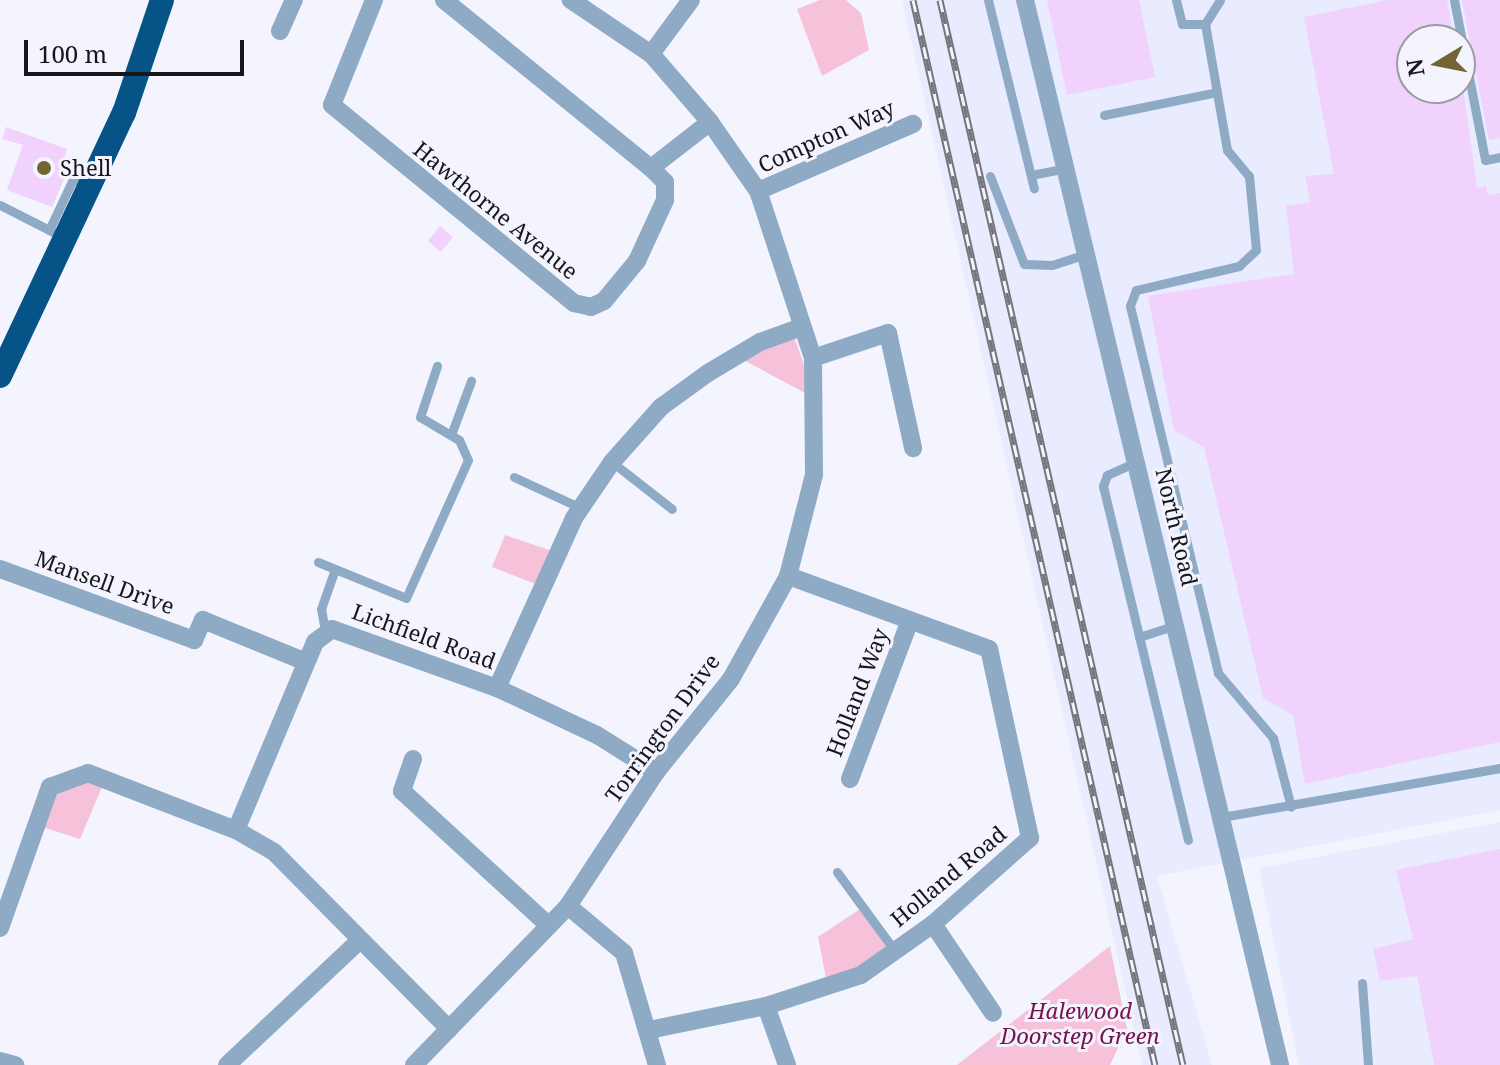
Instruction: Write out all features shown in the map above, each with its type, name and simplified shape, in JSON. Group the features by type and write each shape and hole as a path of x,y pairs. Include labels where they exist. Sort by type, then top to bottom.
{"highway":[{"path":"0,376 58,234 90,186 124,113 162,0"}],"street":[{"path":"280,31 294,0"},
{"name":"Hawthorne Avenue","path":"374,0 332,105 574,303 591,307 604,301 637,261 665,200 665,182 651,168"},
{"name":"Torrington Drive","path":"414,1065 568,906 656,772 731,679 788,576 814,475 813,358 758,191 710,122 651,54 571,0"},
{"path":"651,54 691,0"},
{"name":"North Road","path":"1025,0 1280,1065"},
{"path":"441,1 651,168 710,122"},
{"name":"Compton Way","path":"758,191 913,124"},
{"path":"497,688 581,508 612,462 661,407 684,390 760,342 802,327"},
{"path":"813,358 888,333 913,448"},
{"name":"Mansell Drive","path":"0,569 194,640 203,620 306,662"},
{"name":"Holland Road","path":"649,1030 766,1006 839,985 933,924 1030,838 989,649 909,623 788,576"},
{"name":"Holland Way","path":"850,779 909,623"},
{"name":"Lichfield Road","path":"236,830 306,662 325,631 345,630 497,688 597,735 656,772"},
{"path":"413,759 402,791 548,925"},
{"path":"0,928 50,787 65,777 88,773 236,830 274,852 449,1029"},
{"path":"568,906 624,953 657,1065"},
{"path":"933,924 993,1013"},
{"path":"227,1065 360,940"},
{"path":"766,1006 787,1065"},
{"path":"0,1061 15,1065"}],"lane":[{"path":"988,0 1034,188"},
{"path":"1176,0 1182,24 1205,24"},
{"path":"1220,0 1205,24 1227,150 1249,176 1256,250 1239,266 1136,290 1130,306 1218,673 1273,738 1291,807"},
{"path":"1454,0 1485,160 1500,157"},
{"path":"1104,115 1217,92"},
{"path":"1031,175 1066,168"},
{"path":"990,176 1024,264 1052,265 1086,254"},
{"path":"0,205 58,234"},
{"path":"318,562 406,598 465,471 468,451 451,435 422,421 419,412 437,366"},
{"path":"451,435 471,381"},
{"path":"612,462 672,509"},
{"path":"1136,462 1107,475 1103,486 1188,840"},
{"path":"514,477 581,508"},
{"path":"325,631 321,609 335,569"},
{"path":"1139,637 1175,625"},
{"path":"1222,817 1500,768"},
{"path":"837,872 895,951"},
{"path":"1362,983 1368,1065"}],"shaded area":[{"path":"902,0 1500,0 1500,810 1157,876 1212,1065 1142,1065"},
{"path":"1500,822 1500,1065 1299,1065 1259,868"}],"green space":[{"path":"820,0 846,0 861,13 869,50 822,76 797,9"},
{"path":"792,331 816,399 736,356"},
{"path":"505,535 558,553 543,587 492,567"},
{"path":"105,780 80,839 36,825 55,783"},
{"path":"863,907 895,951 828,989 818,937"},
{"name":"Halewood Doorstep Green","path":"1110,946 1127,1029 1110,1065 957,1065"}],"building":[{"path":"1047,0 1139,0 1155,77 1067,95"},
{"path":"1388,0 1447,0 1451,24 1396,24 1396,104 1465,104 1477,188 1486,186 1488,195 1500,193 1500,742 1305,784 1293,715 1263,698 1204,447 1174,430 1148,296 1294,274 1286,206 1310,202 1305,176 1334,174 1304,17"},
{"path":"1462,0 1500,0 1500,138 1489,140 1476,73 1476,24 1467,24"},
{"path":"6,127 67,149 61,168 68,170 52,207 7,190 23,145 2,139"},
{"path":"440,226 453,237 441,252 428,241"},
{"path":"1500,849 1500,1065 1434,1065 1417,976 1380,981 1373,949 1413,939 1396,870"}],"railway":[{"path":"913,0 1155,1065"},
{"path":"940,0 1183,1065"}],"place":[{"name":"Shell","path":"44,168"}]}
